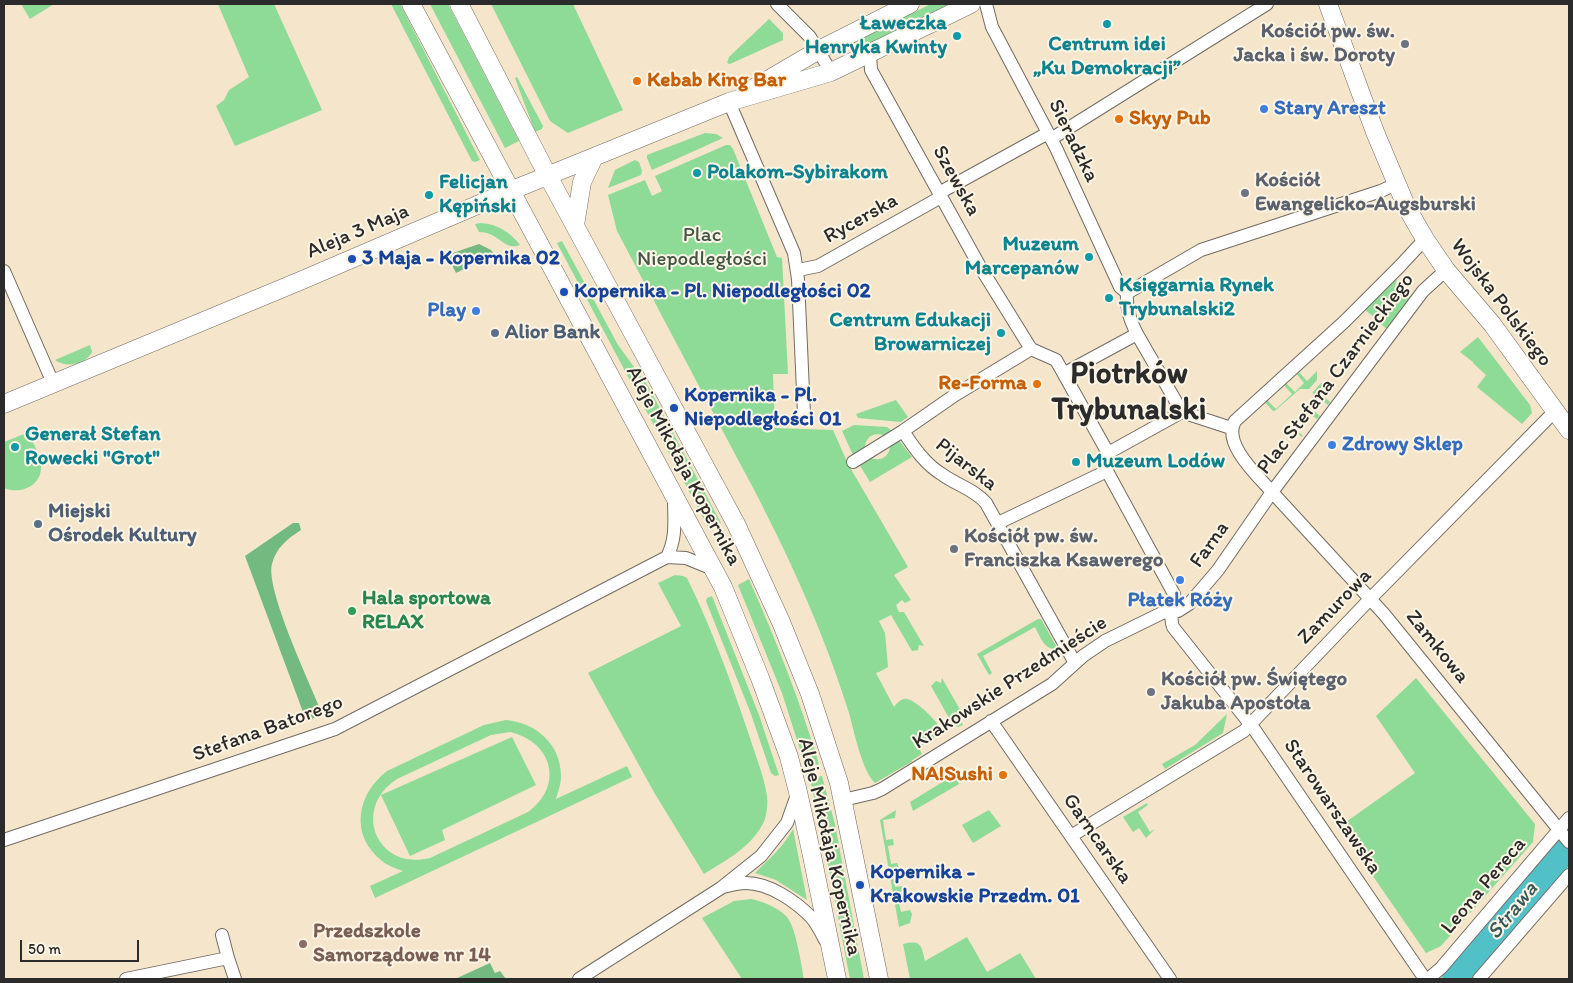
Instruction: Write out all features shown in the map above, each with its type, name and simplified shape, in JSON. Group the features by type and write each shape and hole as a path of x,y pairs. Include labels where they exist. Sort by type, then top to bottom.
{"main road":[{"name":"Aleje Mikołaja Kopernika","path":"411,4 723,587 760,678 789,757 798,792 836,979"},
{"name":"Aleje Mikołaja Kopernika","path":"459,4 548,176 736,524 781,622 810,694 843,800 879,979"},
{"path":"729,102 819,50 910,4"},
{"path":"729,102 831,72 971,4"},
{"name":"Wojska Polskiego","path":"1328,4 1348,63 1407,208 1446,270 1492,324 1569,430"},
{"name":"Aleja 3 Maja","path":"4,404 510,191 729,102"},
{"path":"575,225 582,182 594,157"}],"street":[{"path":"777,4 803,28 819,50 831,72"},
{"name":"Sieradzka","path":"986,4 992,27 1050,136 1120,287 1128,293"},
{"name":"Rycerska","path":"798,270 811,269 818,266 941,195 1050,136 1267,4"},
{"name":"Szewska","path":"870,54 871,70 998,298 1031,350"},
{"path":"729,102 792,246 798,270 804,414"},
{"path":"1231,428 1182,412 1130,320 1127,308 1128,293 1201,250 1382,191 1396,184"},
{"name":"Plac Stefana Czarnieckiego","path":"1425,239 1344,322 1239,416 1231,428 1231,436 1244,460 1272,492 1423,291 1446,270"},
{"path":"4,271 53,383"},
{"path":"1065,374 1137,334"},
{"path":"853,462 903,431 955,395 1031,350 1056,360 1108,453 1107,471 998,523"},
{"name":"Zamurowa","path":"1071,836 1237,736 1555,411"},
{"path":"1108,453 1182,412"},
{"name":"Pijarska","path":"903,431 914,448 933,469 982,497 992,511 1075,663"},
{"name":"Starowarszawska","path":"1107,471 1174,594 1176,602 1172,612 1173,627 1250,724 1427,979"},
{"name":"Zamkowa","path":"1272,492 1370,599 1424,662 1564,835"},
{"name":"Farna","path":"1172,612 1178,611 1187,605 1202,590 1272,492"},
{"path":"674,495 674,538 667,556 686,558 713,569"},
{"name":"Stefana Batorego","path":"4,840 334,729 667,556"},
{"name":"Krakowskie Przedmieście","path":"843,800 882,789 1052,684 1090,650 1131,627 1162,613 1172,612"},
{"name":"Garncarska","path":"991,722 1170,979"},
{"path":"579,979 720,888 760,856 787,823 798,792"},
{"name":"Leona Pereca","path":"1427,979 1441,968 1564,835 1569,818"},
{"path":"1479,979 1569,875"},
{"path":"720,888 746,883 755,884 775,892 794,903 811,918 831,950"},
{"path":"222,934 235,979"},
{"path":"126,979 228,958"}],"green space":[{"path":"21,4 54,4 30,19"},
{"path":"218,4 274,4 322,110 235,146 216,106 224,100 229,90 249,77"},
{"path":"391,4 400,4 480,160 472,161"},
{"path":"430,4 448,4 519,141 505,148"},
{"path":"491,4 573,4 623,110 568,133 550,121"},
{"path":"931,4 947,4 948,6 857,52 852,43"},
{"path":"769,19 783,33 783,40 730,64 727,63 729,57"},
{"path":"517,77 543,126 542,129 535,132 515,78"},
{"path":"705,133 716,134 723,138 652,170 647,155"},
{"name":"Plac Niepodległości","path":"726,145 730,145 733,149 777,257 782,258 788,374 773,374 775,428 833,430 848,464 908,567 894,575 911,600 905,603 902,600 896,605 899,612 904,612 924,646 919,645 918,650 912,651 891,615 879,621 885,633 888,667 876,673 894,707 903,699 911,701 933,718 942,732 923,745 918,746 922,754 911,761 913,761 875,783 862,760 838,679 799,581 752,487 617,231 608,195 645,180 652,196 662,191 655,176"},
{"path":"635,160 639,162 642,171 641,175 608,188 615,170"},
{"path":"481,223 503,229 520,245 512,246 490,234 479,232 475,224"},
{"path":"562,241 618,345 648,386 721,523 709,529 557,243"},
{"path":"479,244 491,250 494,254 456,273 447,255"},
{"path":"1397,279 1396,293 1374,317 1365,310"},
{"path":"1412,294 1387,329 1377,321 1399,295 1404,297"},
{"path":"1478,337 1530,405 1532,413 1522,424 1477,387 1486,375 1460,352"},
{"path":"90,345 92,352 85,360 75,364 64,364 55,360"},
{"path":"1298,371 1307,381 1317,371 1317,380 1309,389 1300,389 1276,410 1273,411 1264,401 1266,399 1276,409 1292,394 1283,384 1285,382 1295,392 1304,383 1296,373"},
{"path":"1321,383 1329,384 1321,394 1330,402 1328,405 1319,398 1310,408 1320,416 1317,419 1307,412 1294,428 1302,437 1293,430 1293,427 1313,402 1313,392"},
{"path":"896,400 908,417 901,422 858,418 856,414"},
{"path":"854,425 887,427 893,432 886,436 878,434 871,436 866,442 865,450 854,457 842,431"},
{"path":"24,434 30,436 37,451 41,462 40,473 38,479 29,487 10,490 4,488 4,442"},
{"path":"898,439 912,457 870,482 859,464 869,457 881,459 889,452 890,443"},
{"path":"293,523 299,523 301,530 287,540 276,553 272,564 272,576 275,594 282,614 321,711 318,716 308,721 306,720 245,556"},
{"path":"675,575 687,578 713,637 757,759 767,799 765,819 754,837 739,851 704,874 655,794 588,673 681,626 658,583"},
{"path":"749,579 787,671 819,764 806,768 782,693 738,585"},
{"path":"712,596 759,715 779,775 775,776 771,773 751,714 706,601 707,598"},
{"path":"1041,619 1059,651 1046,646 1035,627 983,656 992,673 989,675 977,654"},
{"path":"942,678 962,713 959,717 963,725 958,727 953,725 931,686 936,681 941,683"},
{"path":"1416,678 1535,824 1533,842 1441,946 1426,953 1339,827 1415,773 1376,716"},
{"path":"1227,714 1223,733 1165,769 1162,764 1195,745"},
{"path":"506,720 517,722 537,731 545,737 557,754 560,765 561,779 556,799 627,766 632,777 375,898 370,886 403,871 389,866 382,861 372,851 365,839 361,827 361,815 369,791 387,771 484,725","holes":["510,732 525,737 536,745 544,755 549,766 546,790 539,802 528,812 430,858 411,860 396,855 384,847 376,835 373,821 375,806 383,792 397,779 491,735"]},
{"path":"512,737 536,785 442,830 445,840 410,856 381,795"},
{"path":"954,775 959,784 913,811 910,802"},
{"path":"822,776 835,824 864,979 850,979 810,779"},
{"path":"1147,803 1148,805 1138,812 1150,832 1155,829 1146,838 1139,828 1133,832 1123,817"},
{"path":"896,810 895,818 883,820 886,840 893,839 894,845 888,846 891,864 897,863 899,868 892,870 895,887 902,886 903,891 897,893 901,912 910,910 912,914 910,923 899,927 880,820"},
{"path":"989,810 1001,826 973,843 962,825"},
{"path":"793,829 807,900 776,880 755,873 781,847"},
{"path":"1552,847 1555,851 1449,979 1443,979 1440,976"},
{"path":"751,899 774,907 790,921 798,946 804,979 742,979 702,918 734,901"},
{"path":"967,937 987,972 1020,953 1036,979 910,979 903,944 917,943 921,947 925,961"},
{"path":"490,963 495,973 500,971 506,979 455,979"}],"waterway":[{"name":"Strawa","path":"1457,979 1569,843"}],"place":[{"name":"Centrum idei „Ku Demokracji”","path":"1107,24"},
{"name":"Ławeczka Henryka Kwinty","path":"957,36"},
{"name":"Kościół pw. św. Jacka i św. Doroty","path":"1405,44"},
{"name":"Kebab King Bar","path":"637,81"},
{"name":"Stary Areszt","path":"1264,109"},
{"name":"Skyy Pub","path":"1119,119"},
{"name":"Polakom-Sybirakom","path":"697,173"},
{"name":"Kościół Ewangelicko-Augsburski","path":"1245,193"},
{"name":"Felicjan Kępiński","path":"429,195"},
{"name":"Muzeum Marcepanów","path":"1089,257"},
{"name":"3 Maja - Kopernika 02","path":"352,259"},
{"name":"Kopernika - Pl. Niepodległości 02","path":"564,292"},
{"name":"Księgarnia Rynek Trybunalski2","path":"1109,298"},
{"name":"Play","path":"476,311"},
{"name":"Alior Bank","path":"495,333"},
{"name":"Centrum Edukacji Browarniczej","path":"1001,333"},
{"name":"Re-Forma","path":"1037,384"},
{"name":"Kopernika - Pl. Niepodległości 01","path":"674,408"},
{"name":"Zdrowy Sklep","path":"1332,445"},
{"name":"Generał Stefan Rowecki \"Grot\"","path":"15,447"},
{"name":"Muzeum Lodów","path":"1076,462"},
{"name":"Miejski Ośrodek Kultury","path":"38,524"},
{"name":"Kościół pw. św. Franciszka Ksawerego","path":"954,549"},
{"name":"Płatek Róży","path":"1180,580"},
{"name":"Hala sportowa RELAX","path":"352,611"},
{"name":"Kościół pw. Świętego Jakuba Apostoła","path":"1151,692"},
{"name":"NA!Sushi","path":"1003,775"},
{"name":"Kopernika - Krakowskie Przedm. 01","path":"860,885"},
{"name":"Przedszkole Samorządowe nr 14","path":"303,944"}],"district":[{"name":"Piotrków Trybunalski","path":"1129,392"}]}
